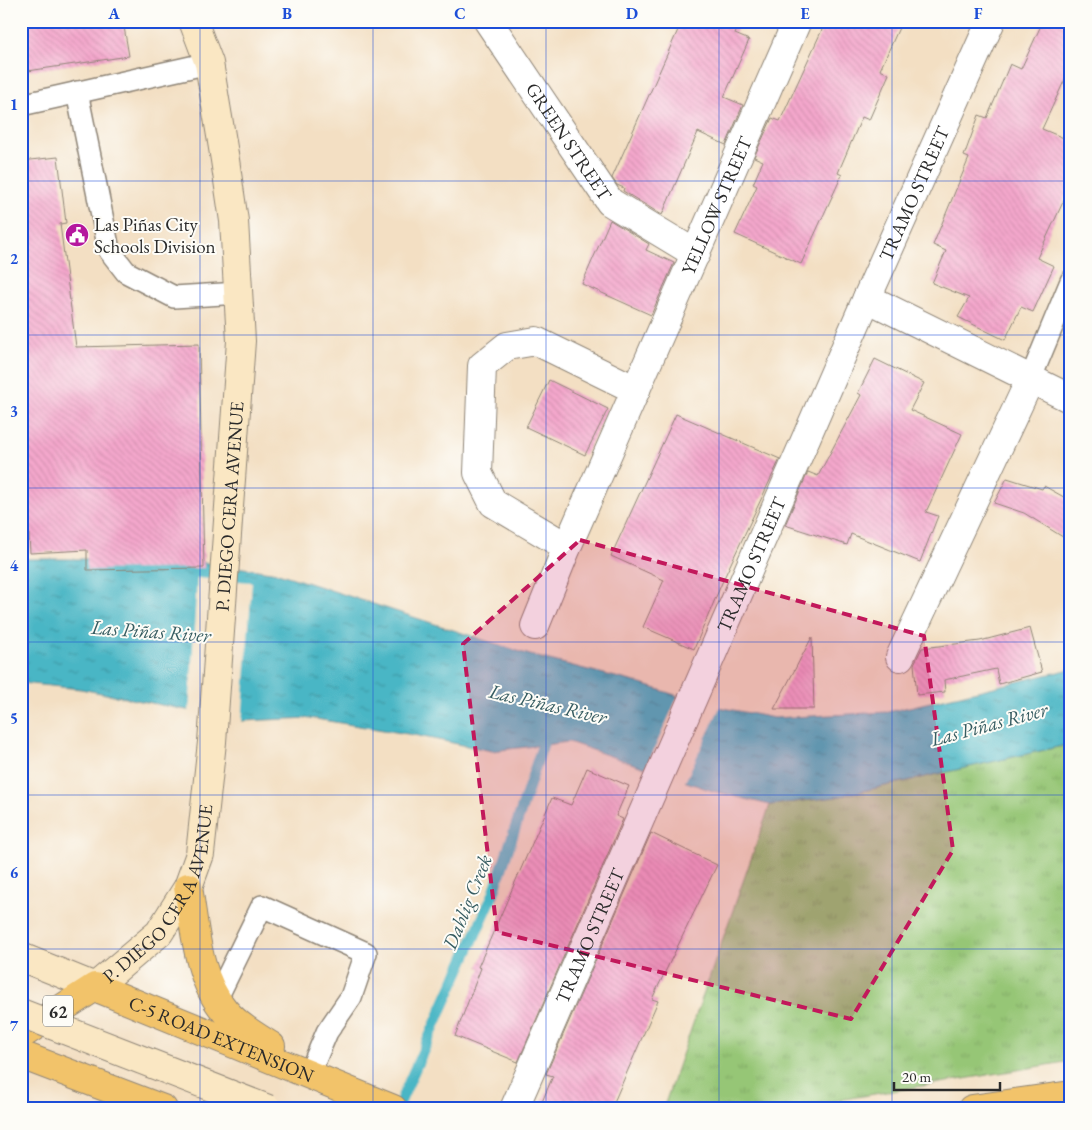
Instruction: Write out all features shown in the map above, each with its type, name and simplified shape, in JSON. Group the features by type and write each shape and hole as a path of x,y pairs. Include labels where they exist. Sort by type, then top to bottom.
{"main road":[{"name":"P. DIEGO CERA AVENUE","path":"21,1035 95,987 160,933 188,887 200,854 212,742 227,558 241,341 234,221 209,63 193,21"},
{"path":"188,887 200,960 225,1011 250,1033 313,1074"},
{"name":"C-5 ROAD EXTENSION","path":"21,957 313,1074 393,1109"},
{"path":"21,1013 268,1109"},
{"path":"21,1054 163,1109"},
{"path":"972,1109 1071,1096"}],"street":[{"name":"YELLOW STREET","path":"535,626 567,547 797,21"},
{"name":"TRAMO STREET","path":"514,1109 867,298 991,21"},
{"name":"GREEN STREET","path":"496,25 610,202 696,254"},
{"path":"867,298 1071,399"},
{"path":"567,547 493,503 478,473 482,366 507,346 536,341 636,390"},
{"path":"900,657 1030,380"}],"lane":[{"path":"21,105 209,63"},
{"path":"77,92 109,250 126,272 174,297 239,293"},
{"path":"1030,380 1071,280"},
{"path":"217,998 262,906 366,953 351,997 327,1032 313,1074"}],"highlighted area":[{"path":"580,540 924,636 953,850 851,1019 497,932 463,644"}],"green space":[{"path":"1071,744 1071,1061 785,1109 663,1109 770,805 836,797"}],"water":[{"name":"Las Piñas River","path":"21,559 180,559 278,573 530,655 635,682 703,704 774,718 888,712 1071,669 1071,744 836,797 770,805 713,791 569,742 492,751 414,735 310,718 242,721 81,689 21,683"}],"pier":[{"path":"197,578 252,582 242,723 189,713"},
{"path":"679,694 721,705 684,784 645,770"}],"building":[{"path":"21,21 123,21 129,56 21,72"},
{"path":"682,21 741,21 735,34 749,40 724,97 743,105 726,145 698,132 662,215 623,191 624,188 617,185 612,178"},
{"path":"826,21 902,21 880,70 889,74 869,120 862,117 838,173 842,175 801,264 735,234 757,186 753,184 763,161 754,157 772,118 780,121"},
{"path":"1043,21 1071,21 1071,66 1042,129 1071,141 1071,185 1037,258 1054,266 1033,312 1021,307 1005,340 958,317 969,298 932,283 946,251 933,245 969,158 964,156 979,115 987,118 1010,64 1021,69"},
{"path":"58,157 66,223 60,224 76,347 199,344 204,568 87,570 87,550 30,553 26,481 21,481 21,161"},
{"path":"610,220 649,244 646,250 674,263 651,315 582,284"},
{"path":"875,359 924,383 910,410 962,434 926,512 938,516 920,562 851,534 847,545 785,525 808,472 818,476 861,395 858,393"},
{"path":"549,380 608,409 585,455 526,427"},
{"path":"676,414 780,459 724,578 694,649 643,627 664,580 611,556"},
{"path":"1007,478 1042,489 1044,486 1071,501 1071,542 1024,513 994,503"},
{"path":"1030,628 1042,672 999,684 996,669 944,680 945,692 917,695 914,664 922,648 980,641"},
{"path":"812,637 814,709 774,709"},
{"path":"587,768 629,786 616,816 623,819 518,1062 455,1036 481,968 478,967 552,798 571,805"},
{"path":"651,833 717,865 652,999 658,1001 611,1109 539,1109 553,1076 546,1074"}],"waterway":[{"name":"Dahlig Creek","path":"397,1109 493,895 547,732"}],"place":[{"name":"Las Piñas City Schools Division","path":"77,235"}]}
